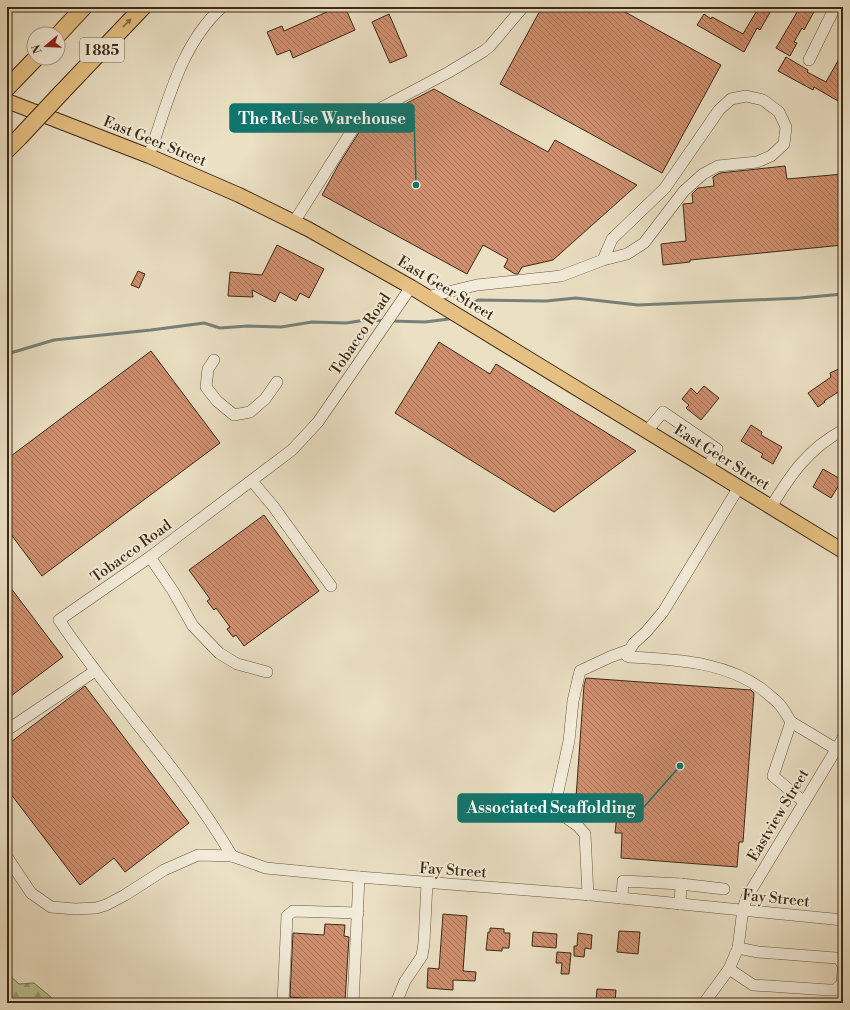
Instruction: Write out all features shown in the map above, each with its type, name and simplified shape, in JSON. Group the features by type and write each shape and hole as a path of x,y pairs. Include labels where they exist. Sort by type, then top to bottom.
{"highway":[{"name":"I 885","path":"66,26 84,7"},
{"name":"I 885","path":"7,150 143,7"},
{"path":"7,88 28,66"}],"main road":[{"name":"East Geer Street","path":"7,101 149,156 240,195 294,222 411,287 843,551"}],"street":[{"path":"149,156 189,50 203,27 222,7"},
{"path":"294,222 358,121 449,72 484,51 523,7"},
{"path":"808,60 835,7"},
{"path":"427,297 477,285 562,276 603,260 627,254 644,243 684,191 703,174 718,166 757,162 771,156 784,144 786,127 779,112 763,100 746,96 731,99 719,110 665,188 612,239 603,260"},
{"name":"Tobacco Road","path":"232,856 178,776 76,647 59,620 150,557 292,450 318,422 411,287"},
{"path":"214,360 208,369 206,387 217,401 234,415 250,412 265,399 277,382"},
{"path":"647,431 663,412 716,449 708,468"},
{"path":"771,507 786,481 810,453 843,430"},
{"path":"252,481 273,506 330,586"},
{"path":"739,487 663,612 629,650 627,656 700,664 735,673 759,686 779,703 791,722 836,750"},
{"path":"150,557 173,591 193,626 219,653 237,664 267,672"},
{"path":"588,895 585,834 578,826 564,818 558,812 557,796 570,741 573,701 580,670 629,650"},
{"path":"7,730 95,670"},
{"path":"791,722 773,776 804,802"},
{"name":"Eastview Street","path":"704,1003 729,968 738,948 743,909 747,897 843,738"},
{"name":"Fay Street","path":"7,858 31,893 51,907 75,909 96,908 106,905 125,895 164,870 198,855 232,856 266,868 427,883 622,898 843,920"},
{"path":"353,1003 359,877"},
{"path":"622,898 623,881 724,888"},
{"path":"396,1003 405,981 422,956 427,883"},
{"path":"680,904 681,884"},
{"path":"283,1003 287,916 294,911 358,913"},
{"path":"738,948 758,952 836,958 840,959 843,965"},
{"path":"729,968 753,985 830,990 835,990 842,984 843,971"}],"green space":[{"path":"7,973 19,984 34,983 58,1003 7,1003"}],"building":[{"path":"338,7 345,7 355,30 293,58 290,50 277,55 267,32 282,26 284,31"},
{"path":"542,7 616,7 721,65 662,173 500,84"},
{"path":"759,7 773,7 760,30 757,28 744,52 697,25 704,14 711,19 712,17 743,34"},
{"path":"800,7 811,7 815,10 804,30 802,28 794,42 797,43 790,56 776,48"},
{"path":"389,14 407,56 390,63 372,22"},
{"path":"843,52 843,91 838,101 814,87 813,90 778,71 786,57 808,70 807,72 826,82"},
{"path":"434,89 548,152 555,140 637,185 553,260 522,267 518,274 515,274 504,267 508,259 483,245 467,274 322,195 339,164 363,126"},
{"path":"785,166 787,179 843,174 843,245 690,260 690,262 663,265 661,244 686,241 683,204 693,203 692,194 698,188 714,186 713,177 720,173"},
{"path":"277,245 324,269 309,298 300,293 296,301 280,292 275,302 252,290 253,297 228,296 230,272 262,275"},
{"path":"138,271 145,274 139,288 131,285"},
{"path":"439,342 490,374 496,364 636,451 554,512 395,413"},
{"path":"151,351 220,443 42,576 7,529 7,459"},
{"path":"843,367 843,389 824,401 825,402 818,407 808,393 831,377 830,373"},
{"path":"704,386 719,398 701,420 686,408 689,405 682,399 691,388 697,394"},
{"path":"751,425 762,432 761,435 782,447 773,464 761,457 763,454 741,441"},
{"path":"823,469 842,480 831,498 813,487"},
{"path":"264,515 319,591 244,646 236,635 233,637 227,629 230,627 216,608 214,610 207,601 210,599 189,570"},
{"path":"7,583 63,657 7,699"},
{"path":"586,678 751,690 754,693 743,842 739,842 737,867 621,858 622,833 615,833 617,815 575,812 584,685"},
{"path":"85,686 189,823 125,872 114,858 80,885 7,789 7,745"},
{"path":"443,914 467,916 463,971 476,972 475,981 453,980 453,990 427,988 428,968 439,969"},
{"path":"325,924 345,925 344,936 349,937 345,1001 290,997 293,933 324,935"},
{"path":"490,928 504,929 504,933 510,933 509,948 502,948 502,951 486,950 488,932 490,932"},
{"path":"619,931 640,932 638,954 617,952"},
{"path":"533,932 557,934 556,948 532,946"},
{"path":"578,933 592,935 591,949 585,948 584,957 574,956 574,946 577,946"},
{"path":"557,952 571,953 569,974 561,974 562,963 556,963"},
{"path":"597,989 616,990 615,1001 596,1000"}],"waterway":[{"path":"467,306 478,300 546,301 576,298 638,305 800,298 843,294"},
{"path":"391,321 425,322 449,319"},
{"path":"7,354 54,340 204,323 220,328 248,326 281,327 312,322 346,323 366,320 385,321"}],"place":[{"name":"The ReUse Warehouse","path":"416,185"},
{"name":"Associated Scaffolding","path":"680,766"}]}
